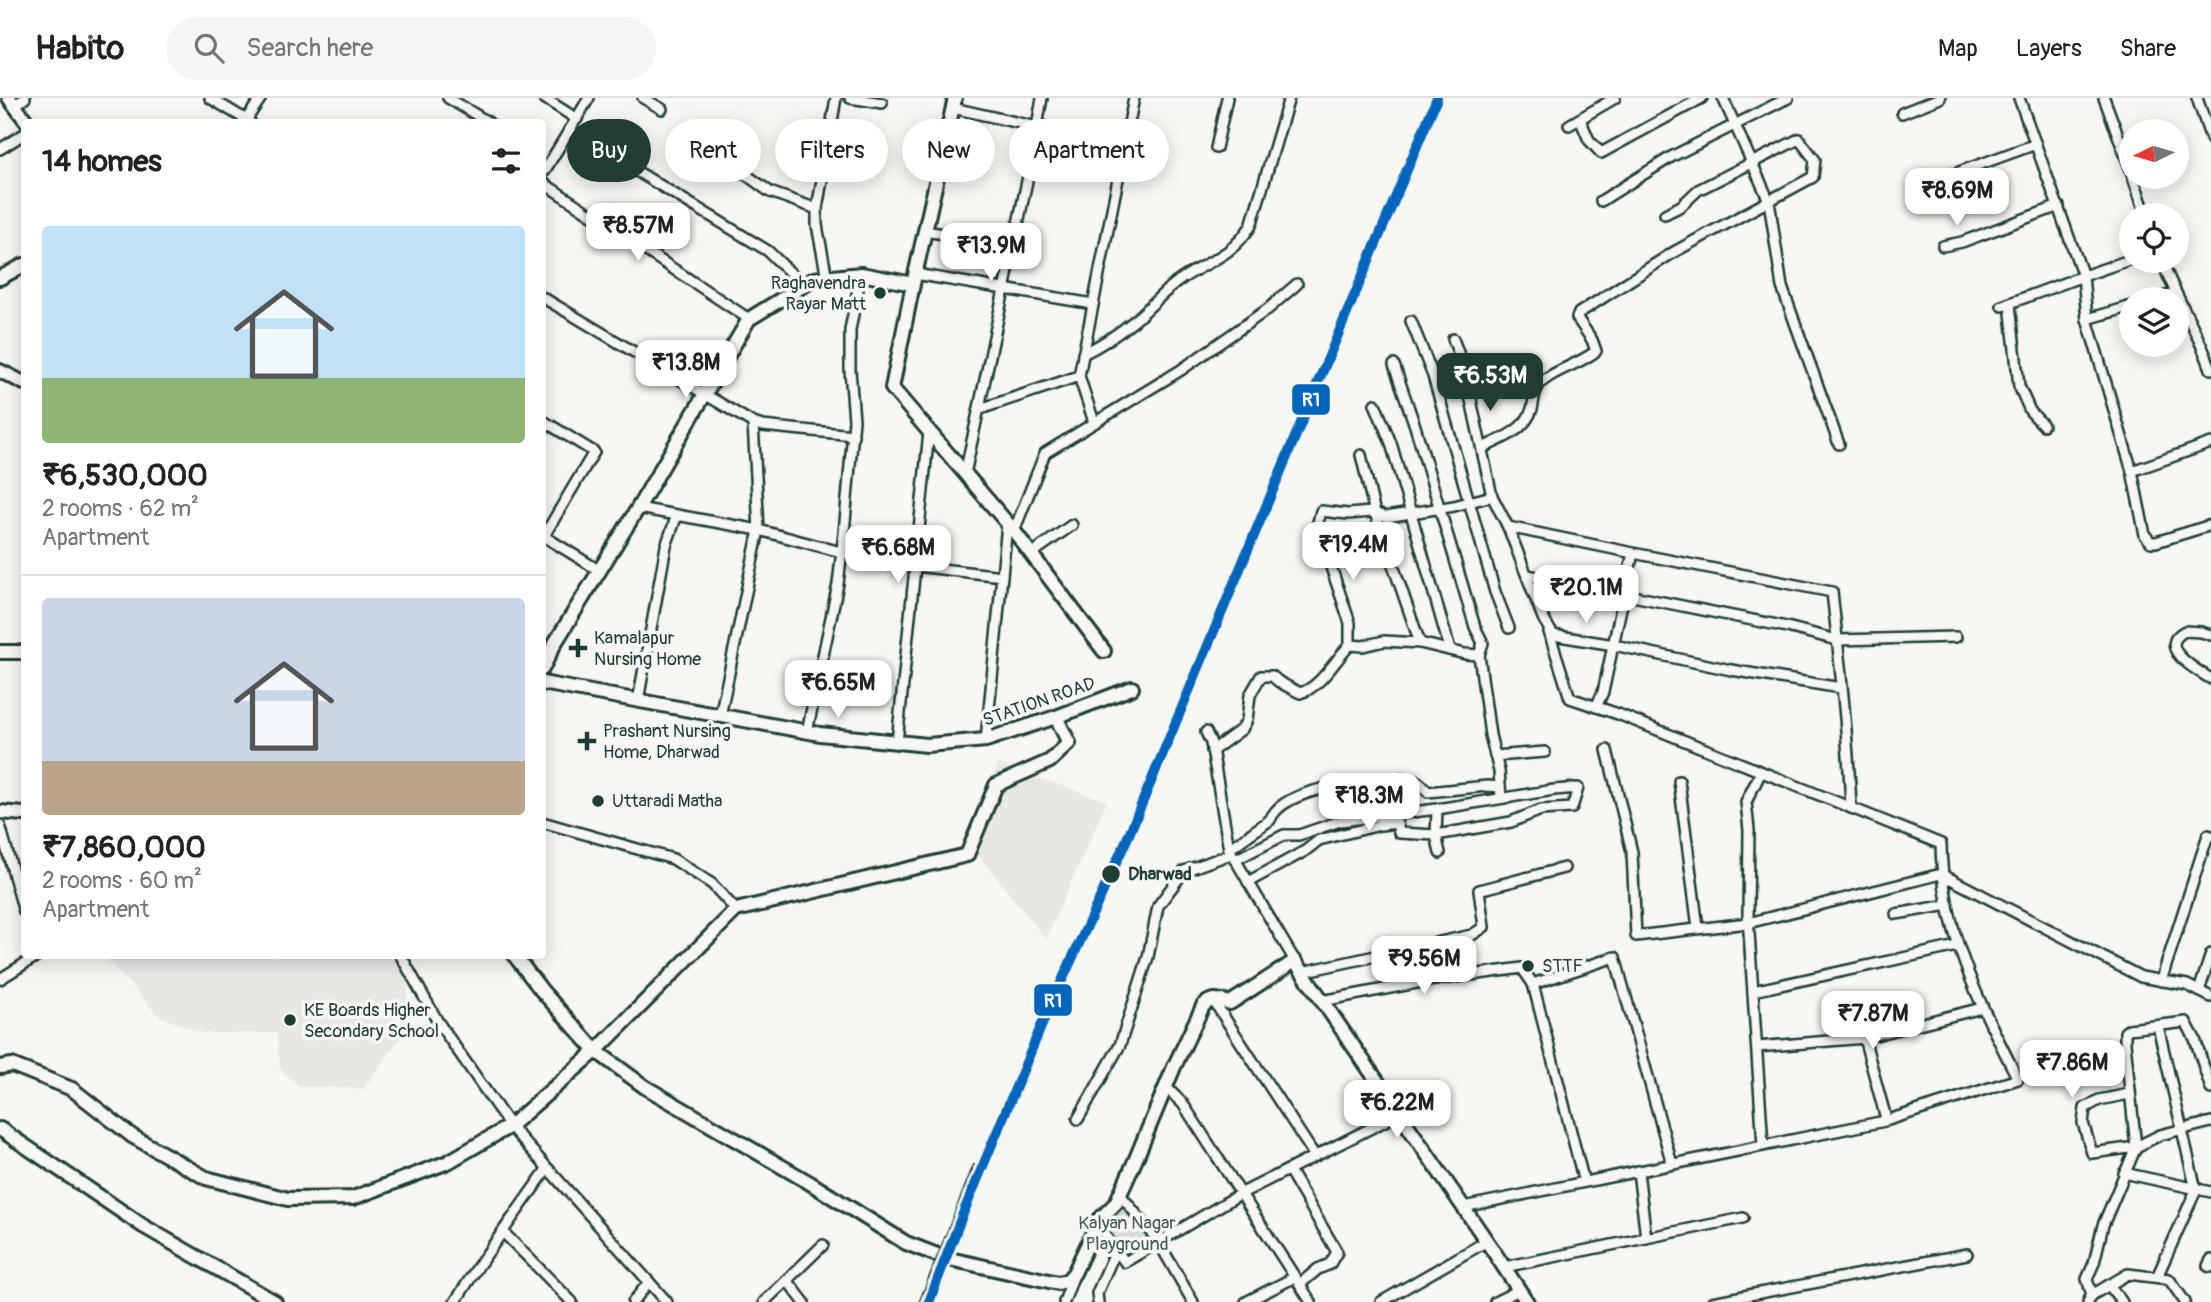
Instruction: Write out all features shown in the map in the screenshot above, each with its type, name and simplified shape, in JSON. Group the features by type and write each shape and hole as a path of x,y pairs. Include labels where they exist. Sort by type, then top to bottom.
{"street":[{"path":"210,98 242,119"},
{"path":"244,119 261,98"},
{"path":"448,98 483,119"},
{"path":"544,98 577,119 589,98"},
{"path":"643,98 662,109"},
{"path":"827,278 817,225 817,209 836,98"},
{"path":"850,98 882,103"},
{"path":"1038,119 1042,98"},
{"path":"1130,119 1134,98"},
{"path":"1216,148 1227,98"},
{"path":"1083,354 1101,345 1134,321 1182,278 1227,254 1240,242 1251,226 1289,98"},
{"path":"1569,125 1615,98"},
{"path":"1580,119 1589,140 1601,153 1702,98"},
{"path":"1723,98 1769,201 1782,287 1839,444"},
{"path":"1601,201 1671,158 1788,98"},
{"path":"1902,113 1940,98"},
{"path":"2019,98 2083,276 2087,319 2132,471 2145,535 2151,542 2155,542 2211,525"},
{"path":"2104,98 2119,139"},
{"path":"2197,98 2211,139"},
{"path":"16,101 25,119"},
{"path":"1009,119 954,103 892,388 1010,527 1104,651"},
{"path":"547,158 567,133"},
{"path":"0,149 21,136"},
{"path":"1482,448 1502,439 1525,422 1532,410 1534,393 1542,381 1586,359 1595,351 1592,340 1577,318 1579,313 1674,252 1813,177 1815,160 1799,139 1698,190 1681,206 1665,214"},
{"path":"1937,180 2036,144"},
{"path":"651,180 768,251 804,286"},
{"path":"756,182 770,192 817,209"},
{"path":"965,474 1026,182"},
{"path":"1094,422 1079,376 1118,182"},
{"path":"546,185 749,319"},
{"path":"1942,246 1962,242 2059,206"},
{"path":"925,230 981,240"},
{"path":"2043,425 2030,411 2020,386 2006,305 2119,264"},
{"path":"0,278 21,267"},
{"path":"2167,273 2211,369"},
{"path":"546,661 749,319 814,279 861,274 1005,289 1093,304"},
{"path":"807,732 834,608 841,552 854,420 850,330 861,274"},
{"path":"986,740 1002,576 1010,527 1045,453 1181,369 1268,309 1297,284"},
{"path":"546,299 753,423 853,435"},
{"path":"2087,319 2119,310"},
{"path":"1411,321 1433,376 1495,592 1509,628"},
{"path":"1453,339 1464,368 1492,496 1508,527 1543,618 1553,635"},
{"path":"1394,365 1475,627 1483,643 1479,655 1501,798"},
{"path":"0,371 21,382"},
{"path":"980,409 1079,376"},
{"path":"1375,404 1391,443 1450,650"},
{"path":"546,422 594,452 546,531"},
{"path":"720,716 759,530 753,423"},
{"path":"897,742 929,432"},
{"path":"2132,471 2211,443"},
{"path":"1361,455 1375,513 1420,643"},
{"path":"1212,751 1242,729 1247,720 1250,695 1261,676 1272,676 1300,694 1308,691 1350,645 1350,623 1317,526 1321,511 1375,513 1386,517 1440,509 1492,496"},
{"path":"638,508 759,530 841,552 915,566 1002,576"},
{"path":"638,701 666,546 677,515"},
{"path":"1031,555 1072,525"},
{"path":"1508,527 1832,592 1849,741 1851,808"},
{"path":"546,538 600,570"},
{"path":"1596,707 1603,692 1633,552"},
{"path":"1528,575 1787,627 1838,640 1956,637"},
{"path":"2211,635 2185,631 2176,638 2175,643 2182,661 2211,679"},
{"path":"1464,1207 1885,1121 2018,1079 1982,1008 1957,946 1941,874 1941,844 1570,698 1549,632 1553,635 1731,670 1841,688"},
{"path":"1350,645 1363,646 1384,641 1420,643 1479,655"},
{"path":"0,652 21,652"},
{"name":"STATION ROAD","path":"546,684 807,732 927,745 986,740 1132,688"},
{"path":"0,1066 12,1065 72,1089 132,1136 206,1178 288,1199 353,1198 448,1162 510,1126 596,1051 736,910 967,855 996,785 1049,761 1069,743 1056,717"},
{"path":"1206,732 1211,743 1232,854 1298,967 1527,1302"},
{"path":"1607,750 1632,852 1636,936 1748,923 1941,874 2141,977 2187,985 2211,997"},
{"path":"1495,755 1545,752"},
{"path":"1761,772 1746,802 1749,830 1748,923 1763,1146"},
{"path":"1232,854 1290,800 1336,785 1406,778 1419,781 1428,792 1500,787"},
{"path":"1679,781 1698,928"},
{"path":"1078,1119 1120,1045 1148,957 1158,906 1184,871 1284,835 1299,835 1340,821 1578,788 1572,808 1541,810 1511,822 1437,835 1399,833 1397,823 1319,840 1305,851 1248,882"},
{"path":"1437,809 1440,853"},
{"path":"0,812 21,814"},
{"path":"546,823 673,859 712,884 736,910"},
{"path":"0,825 21,901"},
{"path":"2161,981 2208,835 2211,836"},
{"path":"1064,1302 1074,1273 1097,1225 1115,1203 1199,1013 1208,1001 1217,999 1230,1003 1298,967 1472,935 1483,928 1479,890 1564,868"},
{"path":"1896,914 1948,905"},
{"path":"1753,990 1957,946"},
{"path":"2199,991 2211,954"},
{"path":"1533,985 1615,957 1672,1164"},
{"path":"0,979 32,959"},
{"path":"403,959 438,1022 510,1126 667,1302"},
{"path":"518,959 596,1051 645,1087 906,1243 945,1258 1058,1283 1067,1281 1074,1273"},
{"path":"1322,1001 1427,981 1522,968 1533,985 1584,1182"},
{"path":"1213,1000 1315,1156"},
{"path":"1756,1047 1864,1038 1982,1008"},
{"path":"2185,1302 2169,1279 2128,1274 2090,1298 2087,1279 2094,1263 2103,1225 2136,1147 2125,1032 2135,1027 2180,1021 2189,1024 2211,1089"},
{"path":"2157,1277 2196,1190 2158,1026"},
{"path":"1864,1038 1885,1115"},
{"path":"1166,1087 1183,1104 1311,1302"},
{"path":"2129,1094 2099,1100 2085,1108 2083,1123 2092,1153 2136,1147 2160,1135 2211,1122"},
{"path":"1097,1225 1125,1262 1240,1194 1399,1114"},
{"path":"0,1129 143,1226 275,1302"},
{"path":"455,1302 547,1169"},
{"path":"1246,1302 1330,1264 1337,1252 1289,1170"},
{"path":"1638,1171 1646,1238"},
{"path":"2124,1173 2211,1192"},
{"path":"1119,1194 1158,1241 1193,1302"},
{"path":"1504,1267 1744,1217"},
{"path":"503,1233 572,1302"},
{"path":"1381,1302 1487,1241"},
{"path":"764,1302 823,1245"},
{"path":"1098,1302 1097,1293 1116,1250"},
{"path":"1712,1302 1967,1254"},
{"path":"2211,1260 2208,1266 2211,1267"},
{"path":"787,1280 804,1302"},
{"path":"633,1302 649,1282"},
{"path":"2109,1285 2122,1302"},
{"path":"1495,1302 1519,1290"}],"shaded area":[{"path":"998,764 1107,801 1046,939 968,842"},
{"name":"KE Boards Higher Secondary School","path":"107,959 405,959 410,1025 363,1089 299,1086 280,1069 277,1033 202,1033 159,1016"}],"green space":[{"name":"Kalyan Nagar Playground","path":"1119,1193 1158,1241 1125,1262 1097,1225"}],"railway":[{"path":"977,1180 1043,1022 1127,839 1437,98"},
{"path":"921,1302 975,1166"}],"transit line":[{"name":"R1","path":"929,1302 1043,1022 1127,839 1437,98"}],"place":[{"name":"Raghavendra Rayar Matt","path":"880,293"},
{"name":"Kamalapur Nursing Home","path":"578,648"},
{"name":"Prashant Nursing Home, Dharwad","path":"587,741"},
{"name":"Uttaradi Matha","path":"598,801"},
{"name":"Dharwad","path":"1111,874"},
{"name":"STTF","path":"1528,966"},
{"name":"KE Boards Higher Secondary School","path":"290,1020"}]}
